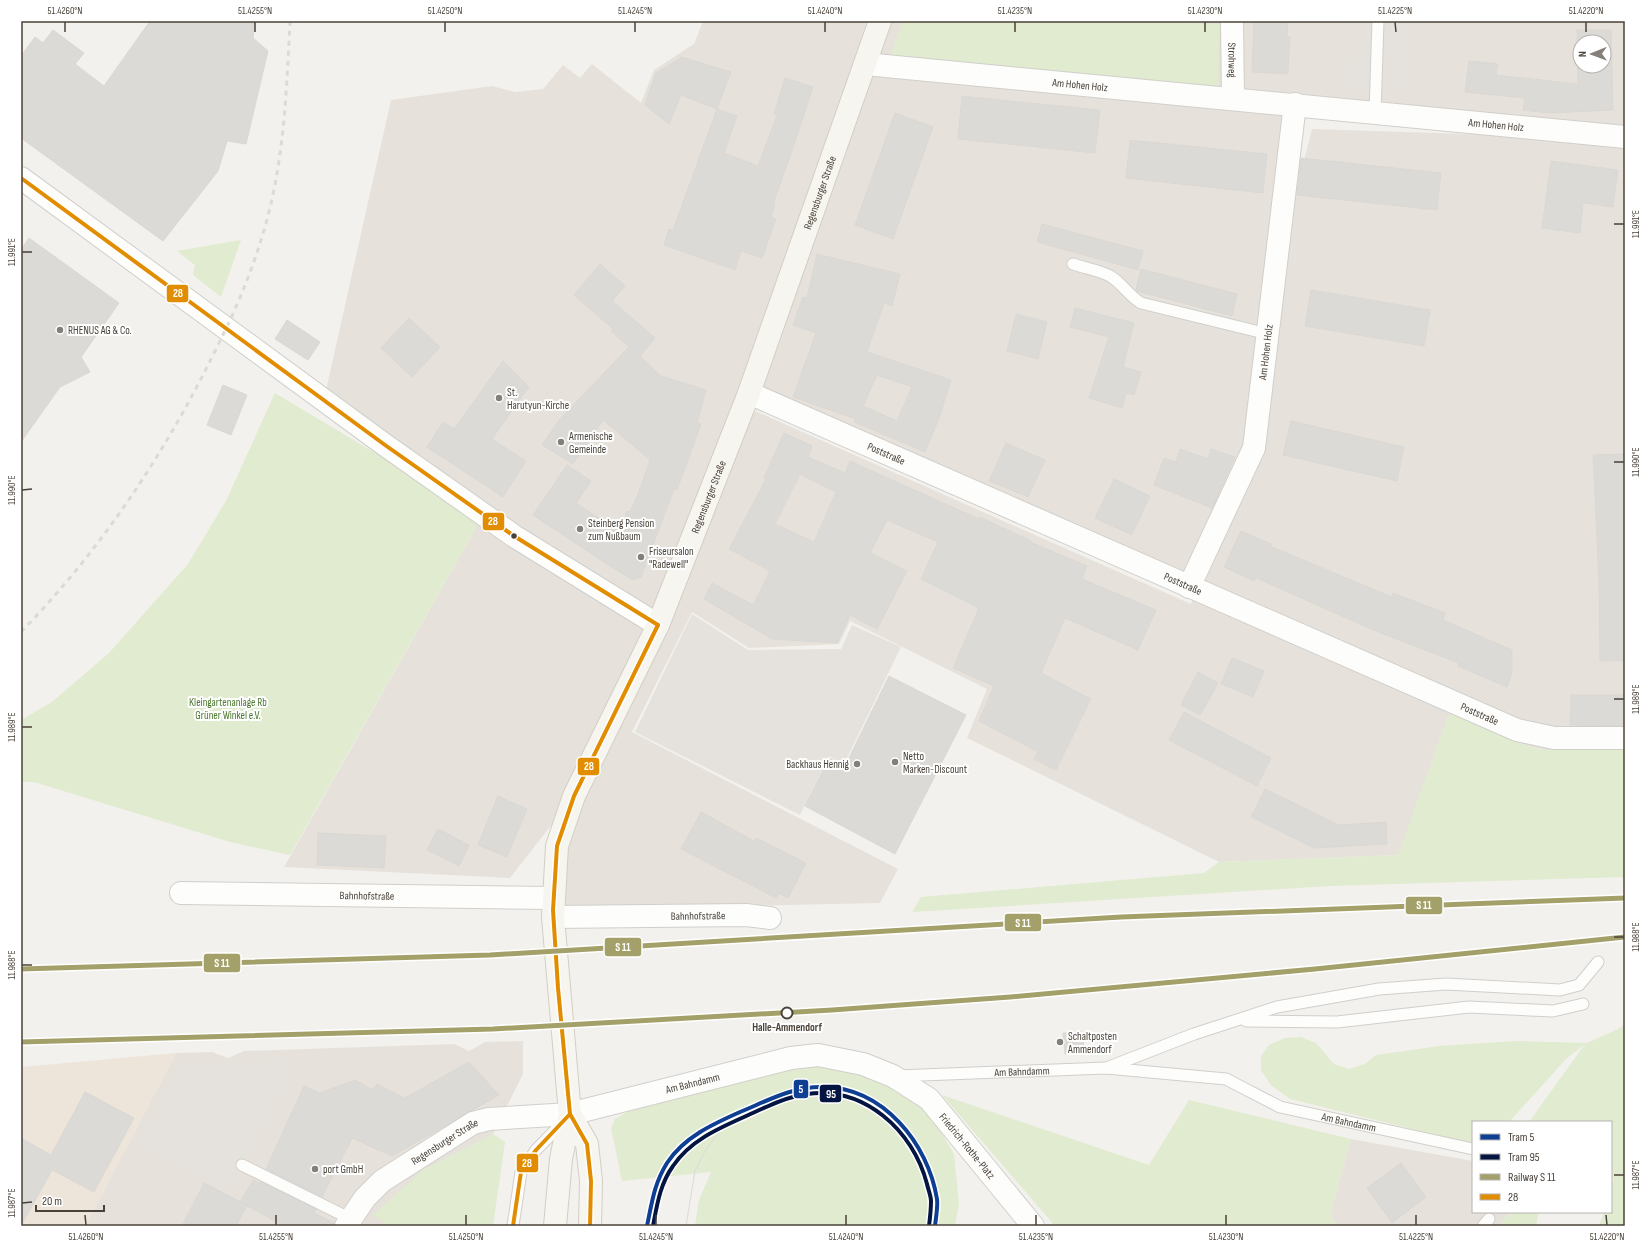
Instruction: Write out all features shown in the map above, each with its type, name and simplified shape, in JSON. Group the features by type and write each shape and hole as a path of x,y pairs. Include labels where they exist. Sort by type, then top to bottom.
{"main road":[{"name":"Regensburger Straße","path":"555,1226 561,1159 570,1114 553,908 557,846 574,796 658,625 749,393 880,21"},
{"name":"Regensburger Straße","path":"570,1114 587,1144 591,1181 590,1226"}],"street":[{"name":"Strohweg","path":"1232,21 1233,99"},
{"name":"Am Hohen Holz","path":"865,64 1295,104 1625,137"},
{"name":"Am Hohen Holz","path":"1189,587 1254,448 1295,104"},
{"path":"21,178 385,445 507,531 658,625"},
{"name":"Poststraße","path":"749,393 1517,730 1554,738 1625,738"},
{"name":"Bahnhofstraße","path":"181,893 746,915 770,918"},
{"name":"Am Bahndamm","path":"570,1114 791,1058 818,1055 863,1064 893,1076"},
{"name":"Friedrich-Rothe-Platz","path":"893,1076 929,1099 1033,1226"},
{"name":"Regensburger Straße","path":"350,1222 365,1198 382,1181 473,1123 489,1119 570,1114"}],"lane":[{"path":"1375,112 1378,21"},
{"path":"1073,264 1109,276 1122,286 1133,298 1141,303 1268,334"},
{"path":"1106,1068 1194,1034 1277,1007 1379,989 1446,984 1560,990 1579,985 1598,962"},
{"path":"1236,1021 1337,1022 1468,1008 1553,1011 1583,1004"},
{"name":"Am Bahndamm","path":"893,1076 1106,1068 1226,1079 1280,1106 1472,1149"},
{"path":"513,1226 521,1172 536,1150 570,1114"},
{"path":"242,1165 350,1222"}],"shaded area":[{"path":"703,21 1625,21 1625,137 1295,104 1276,271 1312,129 1625,139 1625,748 1545,750 1518,743 1449,714 1399,855 1219,862 967,738 987,689 850,621 839,644 749,648 692,612 632,732 898,869 880,903 553,910 574,796 510,878 284,867 482,517 651,620 326,390 391,100 492,86 515,92 543,89 563,65 580,78 592,64 641,103 654,70 694,44","holes":["749,393 1189,584 1203,557 1191,604 755,411 662,614 691,509"]},
{"path":"1352,21 1371,21 1369,88 1350,88"},
{"path":"1391,21 1411,21 1408,90 1389,90"},
{"path":"692,614 748,650 841,649 852,625 901,647 844,764 829,756 800,815 635,732"},
{"path":"523,1041 523,1074 493,1134 464,1226 85,1226 176,1053 212,1052 228,1058 244,1051 454,1044 469,1051 485,1042"},
{"path":"176,1053 85,1226 21,1226 21,1067"},
{"path":"300,1059 226,1192 140,1147 180,1063"},
{"path":"1351,1139 1472,1161 1472,1213 1509,1213 1499,1226 1338,1226 1330,1214"}],"green space":[{"path":"903,21 1193,21 1193,23 1219,24 1218,89 890,56"},
{"path":"241,240 221,297 193,275 195,265 177,251"},
{"name":"Kleingartenanlage Rb Grüner Winkel e.V.","path":"275,393 482,517 290,855 230,842 34,782 21,782 21,720 52,702 109,653 188,564 226,501"},
{"path":"1449,713 1518,743 1545,750 1625,748 1625,877 1330,886 912,912 921,897 1204,873 1219,862 1398,855"},
{"path":"1625,1024 1625,1226 1599,1226 1604,1213 1612,1213 1612,1185 1614,1179 1612,1178 1612,1121 1530,1121 1585,1044 1566,1059 1510,1121 1472,1121 1472,1144 1290,1099 1271,1085 1261,1070 1261,1056 1269,1045 1285,1038 1301,1037 1316,1043 1334,1064 1349,1069 1365,1064 1376,1055 1439,1046 1515,1041 1587,1043 1618,1029"},
{"path":"807,1064 856,1071 892,1084 925,1105 954,1154 959,1204 955,1226 695,1226 699,1200 711,1172 622,1181 611,1128 615,1119 639,1105"},
{"path":"942,1095 1149,1165 1189,1100 1351,1139 1330,1214 1338,1226 1055,1226"},
{"path":"493,1134 505,1142 493,1226 390,1226 375,1216 371,1217 423,1170"},
{"path":"1509,1213 1539,1213 1536,1226 1499,1226"}],"building":[{"path":"150,21 255,21 253,38 268,51 246,144 227,141 218,171 163,241 21,138 21,56 35,37 43,43 53,30 84,53 75,64 104,86"},
{"path":"1254,21 1288,21 1287,36 1290,37 1288,74 1252,72"},
{"path":"1577,30 1611,30 1611,34 1577,34"},
{"path":"682,57 731,72 717,109 681,95 669,124 645,105 656,73"},
{"path":"1469,61 1498,64 1496,75 1578,84 1578,74 1612,74 1612,70 1613,110 1548,113 1523,110 1525,98 1465,92"},
{"path":"785,78 813,87 773,204 775,205 771,217 776,219 762,258 741,251 735,270 664,245 669,229 673,230 717,109 737,116 724,153 758,166 777,115 774,114"},
{"path":"962,96 1100,110 1095,153 958,139"},
{"path":"895,113 933,127 893,239 855,225"},
{"path":"1130,140 1267,154 1263,193 1126,178"},
{"path":"1301,158 1441,173 1437,210 1297,195"},
{"path":"1551,161 1618,170 1613,207 1583,203 1580,233 1542,228"},
{"path":"1042,224 1143,251 1138,270 1037,242"},
{"name":"RHENUS AG & Co.","path":"29,238 119,303 81,357 90,372 60,387 21,442 21,250"},
{"path":"817,254 900,274 892,306 884,303 867,352 951,380 938,421 925,452 854,422 856,419 793,397 816,333 793,325 803,297 807,298","holes":["877,375 912,387 897,421 863,406"]},
{"path":"600,264 625,286 612,301 655,338 640,356 661,376 706,390 697,423 701,424 677,490 674,489 641,577 633,580 533,515 567,465 591,481 576,503 620,532 627,511 630,512 638,494 650,460 603,420 573,464 542,445 560,419 629,347 611,331 613,329 574,295"},
{"path":"1141,269 1237,294 1232,316 1137,291"},
{"path":"1311,290 1430,310 1424,346 1305,326"},
{"path":"1075,308 1134,323 1123,367 1141,372 1134,395 1126,393 1122,408 1089,398 1109,337 1070,327"},
{"path":"1016,314 1047,322 1038,359 1007,351"},
{"path":"409,318 440,347 412,377 381,348"},
{"path":"287,320 320,342 308,360 275,339"},
{"path":"503,361 529,387 492,439 526,461 503,497 427,447 443,422 454,429"},
{"path":"223,385 247,395 231,435 207,425"},
{"path":"1291,421 1404,447 1397,481 1283,455"},
{"path":"784,433 812,446 808,457 845,473 850,461 979,519 980,517 1031,541 1030,542 1087,566 1082,579 1156,610 1138,650 1065,618 1041,673 1091,699 1056,770 1034,759 1038,752 979,721 994,686 953,668 979,608 921,579 938,542 887,520 870,553 907,571 877,629 850,615 837,643 772,639 704,599 712,583 753,605 770,571 729,549 766,479 764,478","holes":["800,474 836,492 814,542 775,524"]},
{"path":"1006,443 1045,460 1028,497 989,481"},
{"path":"1180,449 1208,459 1211,449 1235,457 1212,508 1154,485 1164,458 1176,462"},
{"path":"1625,454 1625,661 1600,661 1599,582 1593,455"},
{"path":"1114,479 1150,496 1132,535 1095,518"},
{"path":"1241,531 1271,544 1270,546 1392,597 1393,593 1445,613 1443,620 1512,650 1512,673 1507,687 1458,666 1459,663 1373,630 1256,578 1254,581 1224,567"},
{"path":"1232,658 1264,671 1253,697 1221,684"},
{"path":"1198,672 1218,683 1200,715 1181,705"},
{"name":"Netto Marken-Discount","path":"889,676 966,715 895,854 805,806 829,758 845,766"},
{"path":"1571,695 1625,695 1625,726 1570,725"},
{"path":"1184,712 1271,758 1257,786 1169,740"},
{"path":"1265,789 1339,825 1386,822 1387,844 1314,848 1251,817"},
{"path":"498,796 527,809 507,857 478,845"},
{"path":"701,812 754,841 756,838 806,863 788,898 779,893 776,898 681,849"},
{"path":"438,829 469,845 459,866 427,850"},
{"path":"318,833 386,836 384,868 317,865"},
{"path":"1083,1032 1084,1052 1065,1054 1063,1033"},
{"path":"469,1062 499,1095 392,1156 352,1138 322,1197 266,1169 304,1086 320,1093 355,1080 373,1090 377,1084 405,1098"},
{"path":"85,1092 134,1118 94,1192 52,1170 21,1226 21,1138 51,1155"},
{"path":"1401,1163 1426,1197 1392,1223 1367,1188"},
{"path":"253,1180 316,1209 314,1213 334,1223 334,1226 284,1226 240,1202"},
{"path":"204,1183 247,1205 236,1226 182,1226"}],"tram line":[{"name":"5","path":"647,1226 654,1193 659,1178 674,1154 690,1139 720,1121 780,1095 813,1087 845,1090 865,1097 883,1108 899,1122 913,1139 924,1158 932,1178 937,1199 935,1226"},
{"name":"95","path":"653,1226 665,1180 673,1166 687,1149 724,1126 783,1100 799,1095 828,1093 848,1097 866,1105 883,1116 898,1130 910,1146 920,1164 927,1184 931,1197 929,1226"},
{"path":"686,1226 695,1171 705,1151 721,1130"}],"railway":[{"path":"21,632 50,601 104,535 152,465 195,391 232,316 255,259 272,199 283,133 290,21"}],"transit line":[{"name":"28","path":"21,178 385,445 514,536 658,625"},
{"name":"28","path":"590,1226 591,1181 587,1144 570,1114 558,988 553,910 557,846 574,796 658,625"},
{"path":"21,969 490,955 1121,917 1625,898"},
{"path":"21,1042 493,1029 832,1010 1010,997 1315,969 1625,937"},
{"name":"28","path":"513,1226 521,1172 536,1150 570,1114"}],"place":[{"name":"RHENUS AG & Co.","path":"60,330"},
{"name":"St. Harutyun-Kirche","path":"499,398"},
{"name":"Armenische Gemeinde","path":"561,442"},
{"name":"Steinberg Pension zum Nußbaum","path":"580,529"},
{"name":"Friseursalon \"Radewell\"","path":"641,557"},
{"name":"Netto Marken-Discount","path":"895,762"},
{"name":"Backhaus Hennig","path":"857,764"},
{"name":"Halle-Ammendorf","path":"787,1013"},
{"name":"Schaltposten Ammendorf","path":"1060,1042"},
{"name":"port GmbH","path":"315,1169"}]}
